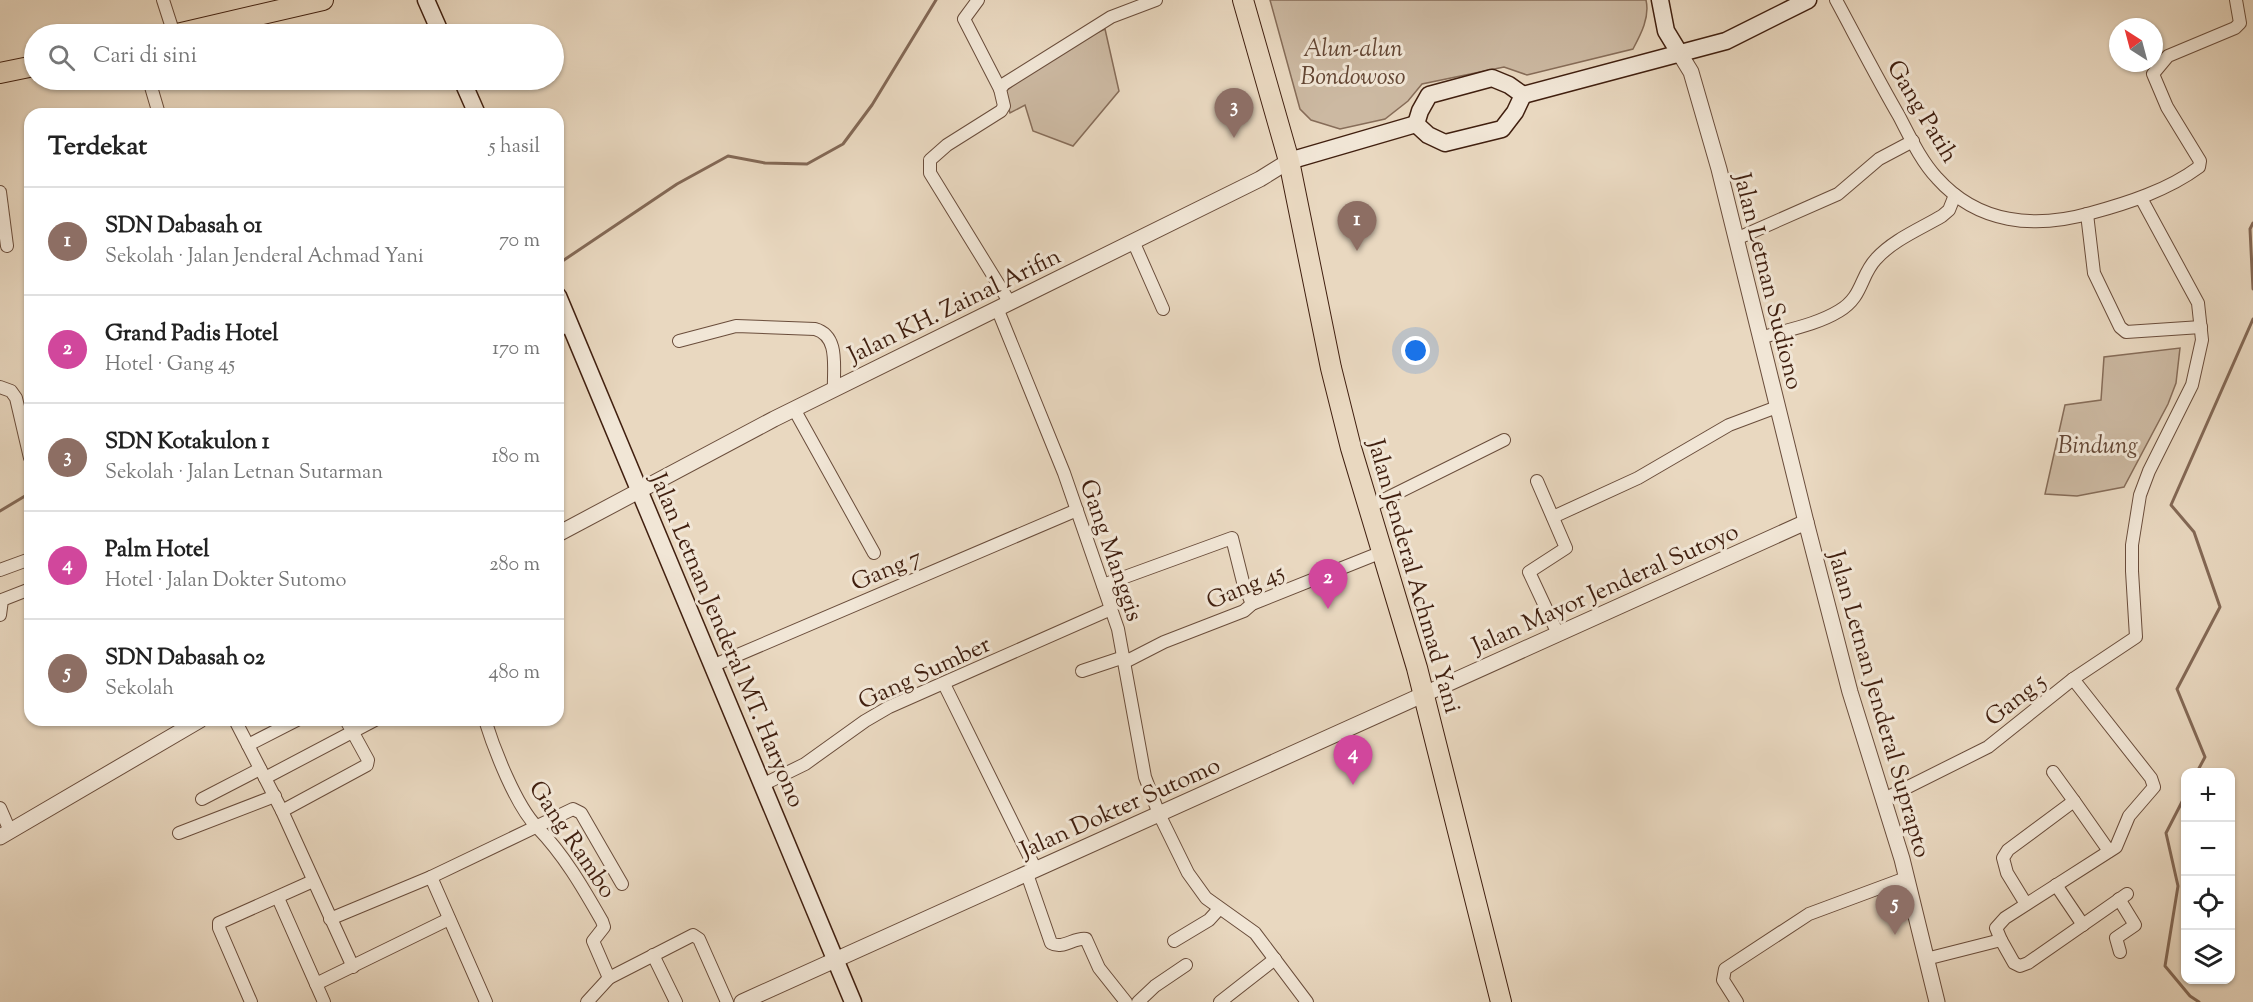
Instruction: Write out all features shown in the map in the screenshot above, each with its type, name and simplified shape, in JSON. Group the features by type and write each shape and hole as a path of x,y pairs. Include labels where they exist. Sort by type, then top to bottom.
{"main road":[{"path":"219,24 324,0"},
{"path":"426,0 437,24"},
{"name":"Jalan Jenderal Achmad Yani","path":"1243,0 1289,161 1331,368 1423,695 1501,1002"},
{"path":"1660,0 1666,31 1680,54"},
{"path":"1522,95 1726,41 1808,0"},
{"path":"0,73 24,68"},
{"path":"1416,124 1429,95 1492,78 1509,85 1522,95"},
{"path":"466,90 474,108"},
{"path":"1416,124 1428,135 1445,143 1502,129 1515,112 1522,95"},
{"path":"1289,161 1416,124"},
{"name":"Jalan Letnan Jenderal MT. Haryono","path":"564,328 639,490 853,1002"}],"street":[{"path":"163,0 171,24"},
{"path":"978,0 964,20 1000,89 1082,34 1120,13 1156,0"},
{"name":"Gang Patih","path":"1836,0 1913,141 1936,178 1955,195 2000,219 2038,223 2087,214 2141,198 2195,170 2200,161 2167,107 2153,74 2168,56 2235,28 2240,23 2236,0"},
{"name":"Jalan Letnan Sudiono","path":"1680,54 1690,69 1697,91 1806,522"},
{"name":"Gang Manggis","path":"1000,89 1004,106 1001,111 936,153 928,166 1004,306 1033,393 1077,510 1111,609 1124,659 1131,712 1145,777 1159,814 1195,884 1206,898 1219,909 1246,924 1307,1002"},
{"path":"152,90 157,108"},
{"path":"1736,239 1838,194 1879,159 1913,141"},
{"name":"Jalan KH. Zainal Arifin","path":"564,531 794,409 1004,306 1289,161"},
{"path":"0,192 7,246"},
{"path":"1760,338 1816,322 1839,311 1859,294 1876,258 1892,245 1942,216 1949,210 1955,195"},
{"path":"2087,214 2094,273 2120,327 2126,332 2201,327 2198,303 2141,198"},
{"path":"1133,241 1163,309"},
{"path":"679,341 736,326 815,328 824,331 832,343 834,389"},
{"name":"Gang 5","path":"1884,799 1988,747 2073,679 2136,637 2132,544 2140,495 2149,471 2192,386 2202,340 2201,327"},
{"path":"0,387 11,391 16,398 24,432"},
{"path":"1553,517 1638,478 1729,425 1777,407"},
{"path":"794,409 874,553"},
{"path":"1369,507 1504,440"},
{"path":"1537,481 1566,548 1529,572 1558,634"},
{"name":"Gang 7","path":"712,666 1077,510"},
{"name":"Jalan Mayor Jenderal Sutoyo","path":"1423,695 1806,522"},
{"name":"Jalan Letnan Jenderal Suprapto","path":"1806,522 1850,692 1906,878 1937,1002"},
{"path":"1103,585 1232,538 1243,582 1252,604"},
{"name":"Gang 45","path":"1082,671 1124,659 1382,552"},
{"path":"0,570 24,562"},
{"path":"0,615 2,600 24,591"},
{"name":"Gang Sumber","path":"762,785 805,764 865,721 889,707 1111,609"},
{"path":"2073,679 2154,782 2154,787 2129,816 2116,846 1998,923 1996,928 2014,963 2020,966 2028,963 2123,897 2135,926 2116,938 2120,952"},
{"path":"944,684 1031,872 1051,944 1058,946 1081,938 1086,939 1098,968 1126,1002"},
{"name":"Jalan Dokter Sutomo","path":"742,1002 1423,695"},
{"path":"0,808 5,834 190,726"},
{"path":"238,726 275,796 353,967"},
{"path":"248,745 285,726"},
{"path":"282,811 366,766 368,760 350,726"},
{"path":"202,799 364,726"},
{"name":"Gang Rambo","path":"487,726 506,775 536,827 547,835 566,860 602,921 604,927 594,941 609,978"},
{"path":"2054,772 2109,851"},
{"path":"179,833 275,796"},
{"path":"2026,904 2007,873 2003,858 2008,850 2074,801"},
{"path":"330,919 431,877 573,809 578,810 622,884"},
{"path":"431,877 486,1002"},
{"path":"1737,1002 1724,980 1725,969 1809,914 1906,878"},
{"path":"250,1002 219,925 313,881"},
{"path":"2056,885 2083,925"},
{"path":"278,897 324,1002"},
{"path":"1174,941 1209,920 1219,909"},
{"path":"316,984 449,919"},
{"path":"586,1002 609,978 691,936 696,936 727,1002"},
{"path":"1926,958 2001,940"},
{"path":"652,955 676,1002"},
{"path":"1220,1002 1275,959"},
{"path":"1138,1002 1155,986 1186,965"}],"green space":[{"name":"Alun-alun Bondowoso","path":"1270,0 1646,0 1647,13 1642,31 1633,49 1527,75 1504,67 1422,84 1408,101 1385,119 1340,129 1311,120 1300,109"},
{"path":"1105,29 1119,91 1073,146 1033,131 1025,105 1010,113 1004,93 1049,54"},
{"name":"Bindung","path":"2180,348 2176,383 2168,404 2124,487 2077,496 2045,494 2065,405 2101,400 2104,357"}],"waterway":[{"path":"564,260 677,184 728,156 765,163 807,164 843,144 872,105 936,0"},
{"path":"2253,223 2250,229 2253,289"},
{"path":"2199,768 2205,757 2177,689 2220,607 2194,532 2171,505 2253,319"},
{"path":"0,511 24,497"},
{"path":"2181,804 2166,833 2178,886 2165,966 2190,996 2199,1002"}],"place":[{"name":"SDN Kotakulon 1","path":"1234,138"},
{"name":"SDN Dabasah 01","path":"1357,251"},
{"name":"Grand Padis Hotel","path":"1328,609"},
{"name":"Palm Hotel","path":"1353,785"},
{"name":"SDN Dabasah 02","path":"1895,935"}]}
